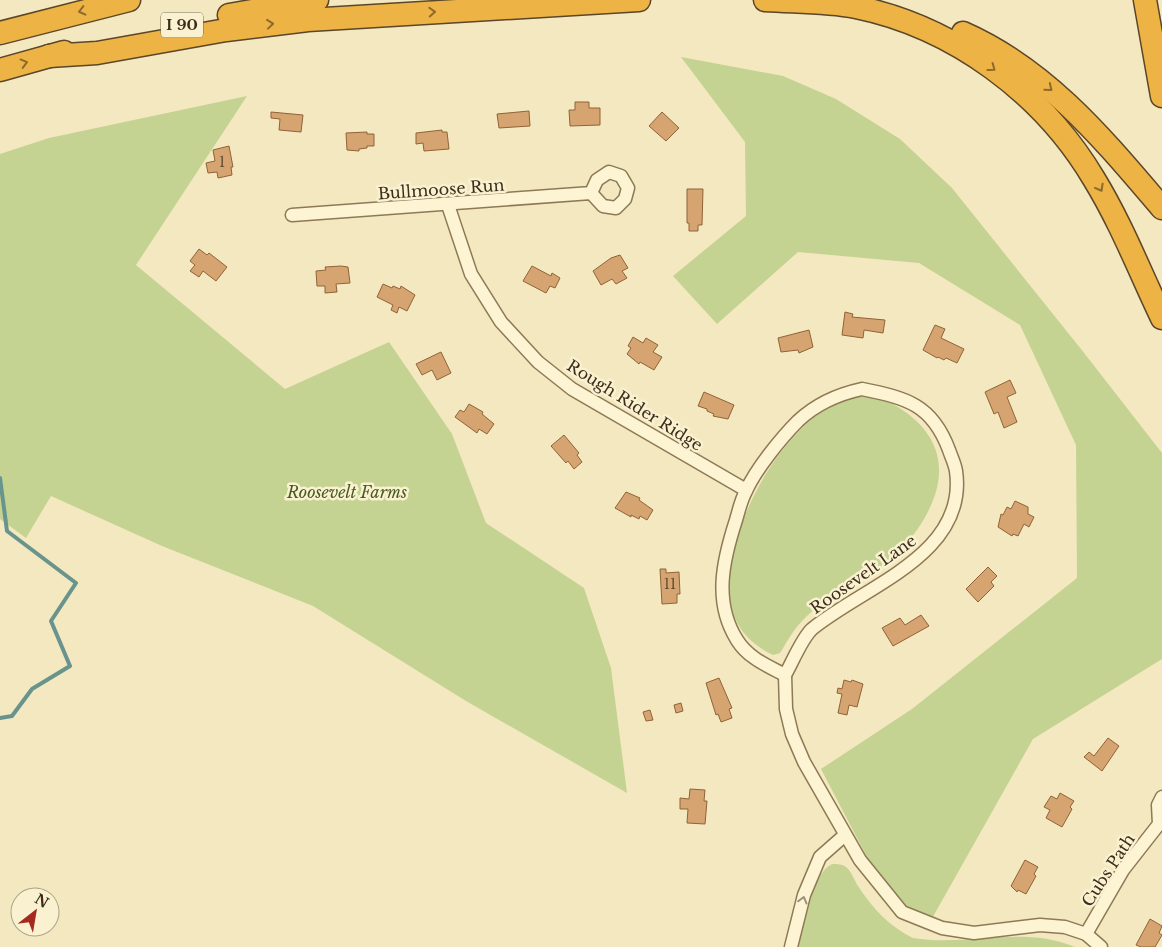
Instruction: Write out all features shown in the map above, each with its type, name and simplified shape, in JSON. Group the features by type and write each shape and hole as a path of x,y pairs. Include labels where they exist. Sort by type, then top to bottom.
{"highway":[{"path":"0,33 129,0"},
{"name":"I 90","path":"0,70 49,56 201,21 317,0"},
{"path":"49,56 97,53 226,30 300,21 638,0"},
{"path":"766,0 838,4 891,16 952,42 1008,80 1059,131 1094,178 1162,318"},
{"path":"865,0 906,10 943,24 979,41 1015,62 1087,121 1162,208"},
{"path":"1145,0 1162,96"},
{"path":"1156,0 1162,33"}],"street":[{"name":"Bullmoose Run","path":"292,215 448,205 591,192"},
{"name":"Rough Rider Ridge","path":"448,205 471,274 501,322 538,362 572,389 746,490"},
{"name":"Roosevelt Lane","path":"862,389 888,394 920,406 942,432 956,471 954,510 935,543 903,569 810,631 785,675 753,658 737,640 724,611 721,584 725,559 746,490 769,457 799,420 838,394 862,389"},
{"path":"785,675 786,709 792,734 804,762 844,835 874,878 902,912 942,928 974,933 1040,925 1065,927 1086,934 1101,947"},
{"name":"Cubs Path","path":"1086,934 1123,870 1160,825 1158,805 1162,797"},
{"path":"791,947 804,895 820,857 844,835"}],"green space":[{"path":"681,57 783,76 836,99 900,139 952,188 1162,453 1162,659 1033,739 930,922 904,907 870,863 821,769 912,709 1077,578 1076,445 1020,325 919,263 798,252 717,324 673,276 746,216 745,142"},
{"name":"Roosevelt Farms","path":"247,96 136,265 285,389 389,342 452,434 486,523 584,588 611,668 627,793 466,701 313,606 162,546 51,496 26,538 0,519 0,154 49,138"},
{"path":"859,396 877,398 894,404 919,424 930,438 936,452 939,467 938,483 934,498 917,530 890,560 874,573 818,606 795,629 780,653 773,655 750,639 741,629 734,616 729,588 733,555 743,520 760,485 781,452 805,425 832,406"},
{"path":"832,864 846,867 875,909 889,923 913,938 954,940 1035,938 1075,947 798,947 809,901 819,878 825,869"}],"building":[{"path":"575,102 589,102 589,108 600,108 600,125 570,126 569,110 575,110"},
{"path":"529,111 530,126 499,128 497,114"},
{"path":"271,112 303,115 301,132 279,130 280,119 271,118"},
{"path":"662,112 679,128 666,141 649,126"},
{"path":"442,130 442,132 447,132 449,149 424,151 423,143 416,144 416,133"},
{"path":"367,132 367,134 374,134 374,146 367,146 367,148 359,149 359,151 347,150 346,133"},
{"path":"229,146 233,167 231,167 232,175 218,178 217,172 208,173 206,163 215,161 213,150"},
{"path":"687,189 703,189 702,225 698,225 698,231 689,231 689,223 687,223"},
{"path":"199,249 207,255 209,253 227,267 216,281 203,271 199,277 190,271 195,265 190,261"},
{"path":"620,255 628,268 622,271 627,278 616,284 612,279 601,285 593,271 611,258"},
{"path":"532,266 551,276 552,273 560,278 555,288 550,286 546,293 523,281"},
{"path":"325,267 348,267 350,283 336,284 337,292 325,293 325,286 317,286 316,271 326,270"},
{"path":"383,284 400,289 401,286 415,295 407,311 399,307 397,313 391,310 393,305 377,297"},
{"path":"845,312 853,314 852,317 885,320 883,333 864,330 863,338 842,335"},
{"path":"935,325 945,329 941,338 964,349 957,363 946,358 944,360 937,358 923,350"},
{"path":"809,330 813,347 799,353 798,350 781,352 778,338"},
{"path":"633,337 643,343 646,338 658,345 653,352 662,357 654,370 640,362 639,364 627,354 631,348 628,346"},
{"path":"441,352 451,373 437,380 432,370 422,375 416,364"},
{"path":"1010,380 1016,393 1007,397 1017,422 1004,428 998,412 994,414 985,392"},
{"path":"704,392 734,405 728,419 713,416 714,414 707,411 707,409 698,406"},
{"path":"469,404 483,412 482,414 494,424 487,434 479,429 477,433 455,417 460,410 464,412"},
{"path":"564,435 579,453 577,455 582,462 574,469 551,446"},
{"path":"626,492 640,498 639,500 653,510 647,520 640,516 639,519 631,515 631,517 615,508"},
{"path":"1015,501 1028,507 1028,514 1034,517 1029,527 1024,524 1018,536 1013,534 1012,536 998,527 1001,514 1003,515 1007,507 1011,509"},
{"path":"988,567 997,576 991,582 994,586 978,602 966,589"},
{"path":"660,569 666,569 666,573 679,572 680,594 677,594 677,603 662,604"},
{"path":"921,615 929,626 893,646 882,628 900,618 905,625"},
{"path":"719,678 732,708 729,709 732,718 721,722 718,714 716,715 706,683"},
{"path":"844,680 851,682 852,680 863,684 857,707 849,705 847,715 838,713 842,694 837,693 838,688 842,689"},
{"path":"681,703 683,711 676,713 674,705"},
{"path":"650,710 653,720 646,721 643,712"},
{"path":"1108,738 1119,746 1102,771 1084,757 1089,752 1094,756"},
{"path":"690,789 705,790 704,801 707,801 705,824 687,823 688,809 680,809 680,798 689,799"},
{"path":"1060,793 1074,801 1070,807 1072,809 1062,827 1046,818 1050,810 1044,807 1051,796 1057,799"},
{"path":"1025,860 1038,867 1034,874 1036,876 1026,894 1018,890 1017,892 1011,886"},
{"path":"1150,919 1162,926 1159,933 1162,935 1155,947 1136,945"}],"waterway":[{"path":"0,478 7,531 76,583 51,621 70,666 32,689 12,716 0,718"}]}
